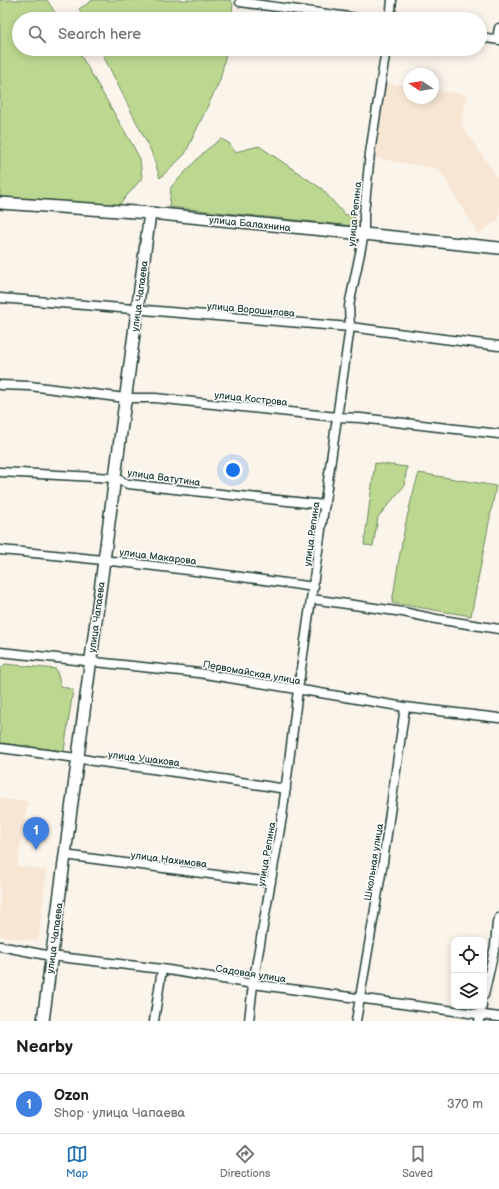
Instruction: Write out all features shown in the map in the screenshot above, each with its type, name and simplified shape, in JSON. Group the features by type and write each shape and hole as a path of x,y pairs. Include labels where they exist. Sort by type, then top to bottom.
{"street":[{"path":"391,12 392,0"},
{"path":"240,2 313,12"},
{"path":"487,38 498,39 499,28"},
{"name":"улица Репина","path":"249,1021 253,984 286,789 298,690 314,587 350,327 349,306 364,234 364,214 370,153 385,56"},
{"name":"улица Балахнина","path":"0,203 150,213 499,248"},
{"name":"улица Чапаева","path":"43,1021 150,213"},
{"name":"улица Ворошилова","path":"0,298 350,327 499,346"},
{"name":"улица Кострова","path":"0,385 30,386 125,398 155,398 337,417 361,418 499,434"},
{"name":"улица Ватутина","path":"0,472 115,478 128,484 325,505"},
{"name":"улица Макарова","path":"0,550 104,559 314,587"},
{"path":"312,599 403,612 499,629"},
{"name":"Первомайская улица","path":"0,652 199,673 298,690 499,718"},
{"name":"Школьная улица","path":"356,1021 383,862 406,706"},
{"name":"улица Ушакова","path":"0,748 286,789"},
{"name":"улица Нахимова","path":"64,855 271,882"},
{"path":"487,982 495,946 497,922 499,918"},
{"name":"Садовая улица","path":"0,946 51,956 162,968 253,984 479,1018 499,1017"},
{"path":"154,1021 162,968"}],"shaded area":[{"path":"386,83 403,85 403,104 439,104 439,91 467,95 461,124 499,180 499,219 478,234 439,169 375,158"},
{"path":"0,799 28,801 17,866 47,870 38,941 0,936"}],"green space":[{"path":"0,0 47,0 55,12 12,12 12,56 81,56 140,159 142,178 119,205 0,197"},
{"path":"93,0 230,0 233,4 232,12 81,12 79,9"},
{"path":"104,56 225,56 220,80 185,154 160,178 151,151"},
{"path":"221,139 229,143 235,152 259,146 322,189 344,214 355,217 354,226 169,207 171,187 205,151"},
{"path":"375,463 407,467 404,486 378,517 373,546 364,545"},
{"path":"419,473 496,486 471,616 392,603 406,521"},
{"path":"5,664 56,669 61,686 73,690 64,751 0,743 0,669"}],"place":[{"name":"Ozon","path":"36,850"}]}
